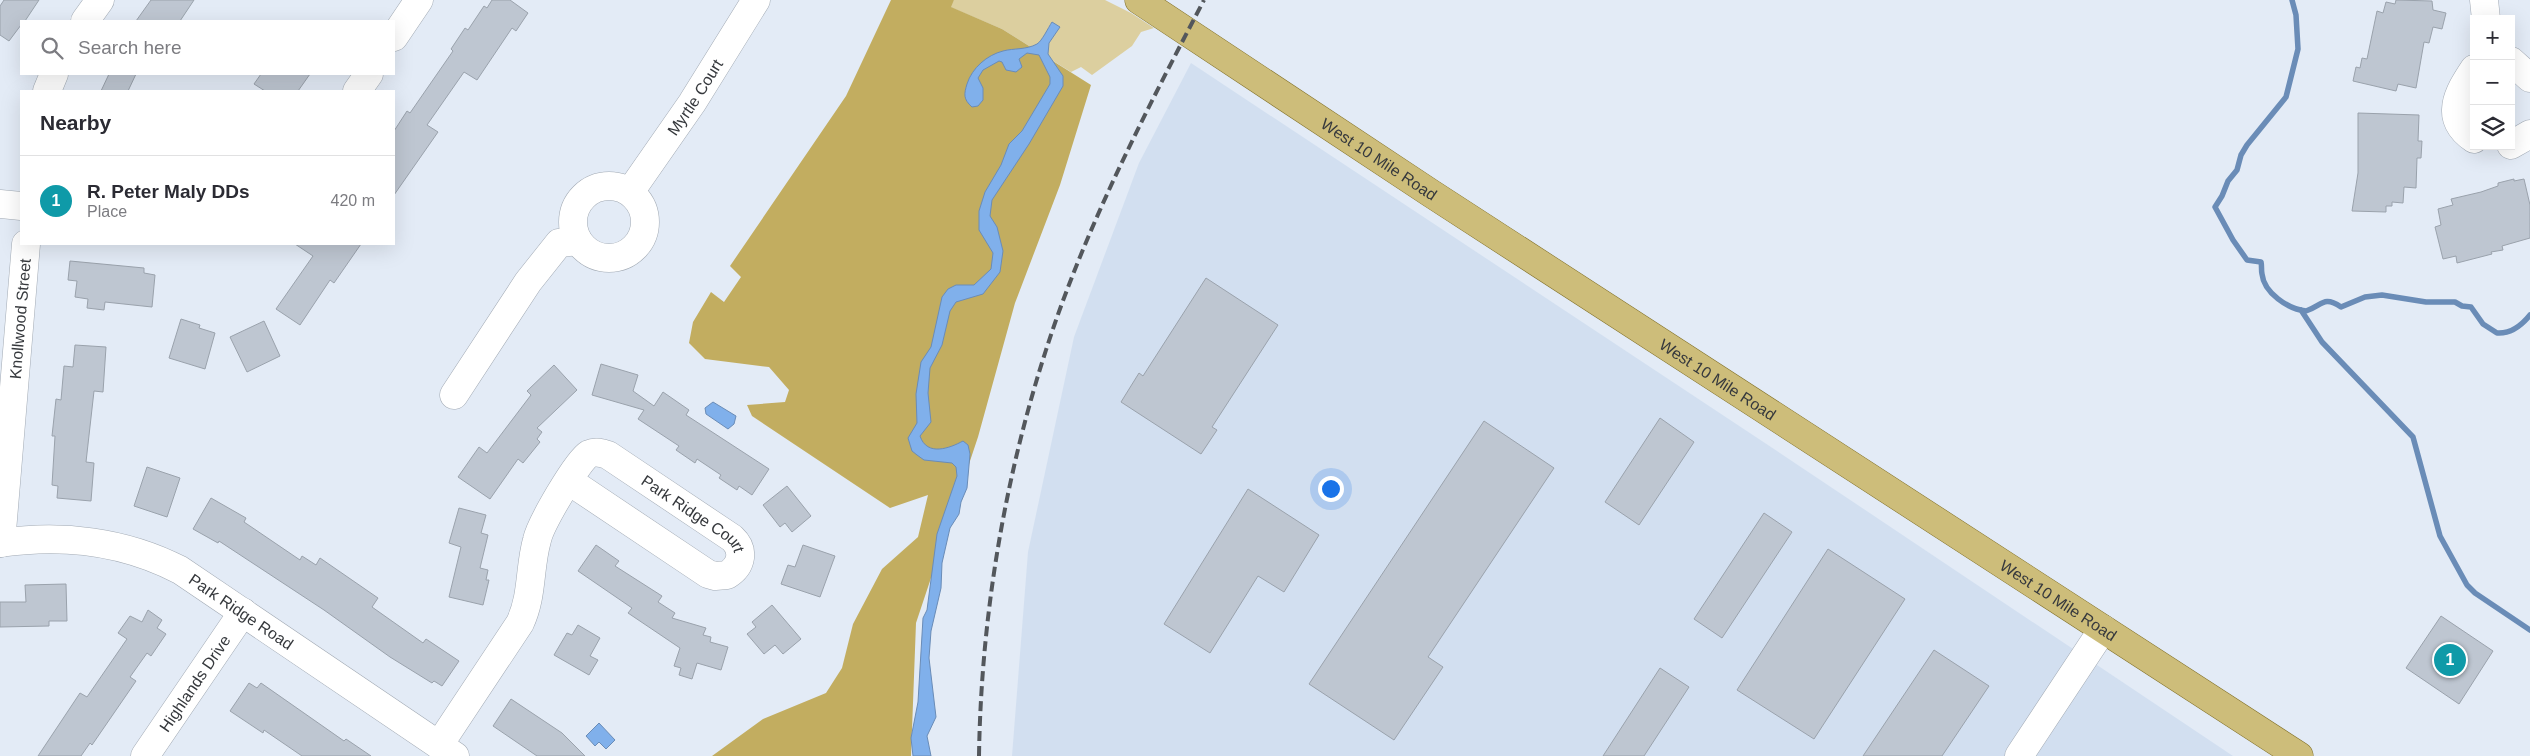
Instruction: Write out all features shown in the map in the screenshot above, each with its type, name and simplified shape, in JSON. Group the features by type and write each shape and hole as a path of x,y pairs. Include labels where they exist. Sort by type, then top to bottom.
{"main road":[{"name":"West 10 Mile Road","path":"1139,0 1432,194 2299,756"}],"street":[{"path":"86,20 100,0"},
{"path":"395,36 419,0"},
{"name":"Myrtle Court","path":"630,192 692,102 756,0"},
{"path":"2484,0 2486,15"},
{"path":"2515,65 2530,78"},
{"path":"47,90 54,75"},
{"path":"358,90 368,75"},
{"path":"2470,76 2456,99 2456,118 2465,133 2470,136"},
{"path":"2515,143 2530,134"},
{"path":"603,186 617,186 630,192 640,202 645,215 645,230 639,243 629,252 616,258 601,257 588,252 578,241 573,228 573,214 579,201 590,191 603,186"},
{"path":"0,204 20,206"},
{"path":"454,396 528,282 559,243 578,241"},
{"name":"Knollwood Street","path":"0,543 26,245"},
{"name":"Park Ridge Court","path":"447,750 520,623 529,600 534,552 539,529 569,481 589,454 595,452 608,455 732,538 740,550 739,563 728,575 715,576 708,574 569,481"},
{"name":"Park Ridge Road","path":"0,543 36,540 78,540 122,548 164,562 180,570 447,750"},
{"name":"Highlands Drive","path":"145,756 243,612"},
{"path":"2019,756 2103,629"}],"shaded area":[{"path":"891,0 954,0 951,7 1002,29 1091,85 1060,185 1015,303 978,437 916,623 911,756 712,756 763,719 826,693 842,668 853,624 882,569 918,537 928,495 890,508 752,416 747,405 785,402 789,390 769,367 705,359 689,343 693,322 711,292 724,302 741,277 730,266 846,96"},
{"path":"954,0 1105,0 1131,13 1154,28 1141,32 1132,46 1092,75 1081,67 1071,72 1002,29 950,7"},
{"path":"1191,63 2233,756 1012,756 1028,552 1074,337 1139,163"}],"water":[{"path":"1052,22 1060,27 1049,43 1048,54 1063,76 1063,86 1029,144 992,200 990,216 997,227 1003,251 1000,272 983,294 956,302 950,311 942,345 930,368 928,393 931,422 920,436 923,443 933,449 939,449 963,441 968,445 970,454 967,488 961,502 959,514 950,528 942,563 941,588 931,631 929,658 936,717 927,736 931,756 913,756 911,738 918,702 923,618 927,610 937,534 957,476 956,467 952,463 924,460 912,451 908,438 917,423 916,394 921,362 931,347 942,297 948,289 956,285 974,285 991,269 993,253 979,230 979,211 985,192 1001,165 1009,144 1022,131 1050,84 1050,77 1039,55 1027,53 1019,59 1022,67 1016,72 1006,70 1002,62 999,61 983,70 978,78 983,88 983,100 978,106 972,107 969,104 965,91 972,73 986,59 1003,51 1037,44"},
{"path":"713,402 736,416 734,424 728,429 706,414 705,408"},
{"path":"599,723 615,740 606,749 599,742 595,746 586,736"}],"building":[{"path":"4,0 39,0 26,20 20,20 20,26 9,41 0,35 0,6"},
{"path":"151,0 194,0 181,20 137,20"},
{"path":"492,0 510,0 528,13 516,31 512,28 477,80 464,72 427,125 438,132 395,194 395,129 407,111 410,113 453,51 451,49 465,28 468,30 484,6 487,8"},
{"path":"2396,0 2432,1 2433,10 2446,13 2442,29 2433,27 2429,43 2424,42 2416,88 2398,84 2396,91 2353,81 2356,67 2360,68 2362,58 2367,59 2377,11 2383,13 2386,2 2395,4"},
{"path":"109,75 136,75 128,90 101,90"},
{"path":"260,75 309,75 299,90 263,90 254,84"},
{"path":"2358,113 2419,115 2418,141 2422,141 2421,158 2417,158 2416,188 2404,187 2403,203 2392,202 2392,206 2386,206 2386,212 2352,211 2358,173"},
{"path":"2514,179 2514,181 2524,179 2530,205 2530,238 2502,246 2503,250 2491,252 2492,254 2457,263 2456,256 2443,259 2435,227 2441,225 2438,209 2453,205 2451,199 2481,192 2498,186 2498,183"},
{"path":"296,245 360,245 334,283 330,280 300,325 276,309 313,256"},
{"path":"70,261 144,268 144,273 155,275 152,307 105,302 104,310 87,308 88,299 75,297 77,281 68,280"},
{"path":"1206,278 1278,325 1212,427 1217,430 1201,454 1121,402 1139,373 1143,376"},
{"path":"181,319 200,325 199,328 215,333 205,369 169,358"},
{"path":"264,321 280,356 247,372 230,337"},
{"path":"75,345 106,347 103,392 94,391 86,462 94,463 91,501 57,498 58,486 52,485 55,436 52,436 56,399 61,400 64,366 73,367"},
{"path":"601,364 638,375 633,391 654,406 663,392 689,410 686,415 769,469 752,495 739,486 737,490 719,478 721,475 697,459 695,463 676,450 679,446 638,419 644,410 592,395"},
{"path":"554,365 577,390 537,428 542,432 537,439 540,442 523,463 518,459 490,499 458,477 479,447 487,453 531,395 527,391"},
{"path":"1660,418 1694,442 1639,525 1605,502"},
{"path":"1484,421 1554,468 1428,657 1443,667 1394,740 1309,684"},
{"path":"147,467 180,478 167,517 134,506"},
{"path":"787,486 811,516 792,532 785,523 780,527 763,505"},
{"path":"1248,489 1319,535 1284,592 1258,576 1210,653 1164,624"},
{"path":"211,498 246,518 244,522 300,560 302,556 316,565 320,558 378,598 372,607 423,643 426,639 459,661 442,686 434,681 432,683 390,657 324,610 219,541 218,543 193,529"},
{"path":"459,508 486,515 481,533 488,535 480,568 488,570 486,580 489,580 483,605 449,597 461,547 449,543"},
{"path":"1764,513 1792,532 1722,638 1694,619"},
{"path":"596,545 619,561 615,566 662,596 658,602 675,613 672,618 706,628 703,635 711,637 710,642 728,647 721,670 697,663 692,679 679,675 681,668 674,666 680,648 628,613 632,608 578,571"},
{"path":"803,545 835,556 820,597 781,584 788,565 795,567"},
{"path":"1828,549 1905,599 1814,739 1737,690"},
{"path":"66,584 67,621 49,621 49,626 0,627 0,602 26,602 25,585"},
{"path":"772,605 801,639 783,654 775,645 764,654 747,634 756,627 752,622"},
{"path":"148,610 162,620 157,628 166,634 151,656 147,653 130,677 136,681 92,745 90,743 81,756 38,756 80,693 87,697 127,639 118,633 130,616 142,622"},
{"path":"2441,616 2493,651 2459,704 2406,668"},
{"path":"578,625 600,638 590,656 598,660 589,675 554,655 567,633 572,635"},
{"path":"1934,650 1989,686 1942,756 1863,756"},
{"path":"1660,668 1689,687 1644,756 1603,756"},
{"path":"249,683 257,688 261,683 344,741 346,739 371,756 302,756 264,730 263,733 230,711"},
{"path":"511,699 562,733 585,756 537,756 493,726"}],"waterway":[{"path":"2292,0 2296,15 2298,49 2286,97 2247,145 2241,155 2237,170 2228,181 2215,207 2233,240 2247,260 2261,262 2262,274 2267,288 2278,299 2292,307 2306,311 2326,302 2341,307 2365,297 2382,295 2426,302 2455,302 2462,306 2471,307 2483,324 2497,333 2507,332 2516,328 2530,315"},
{"path":"2301,310 2322,342 2413,437 2440,536 2467,585 2475,593 2530,630"}],"railway":[{"path":"979,756 984,653 990,602 1007,499 1031,399 1062,305 1098,215 1138,128 1204,0"}],"place":[{"name":"R. Peter Maly DDs","path":"2450,660"}]}
